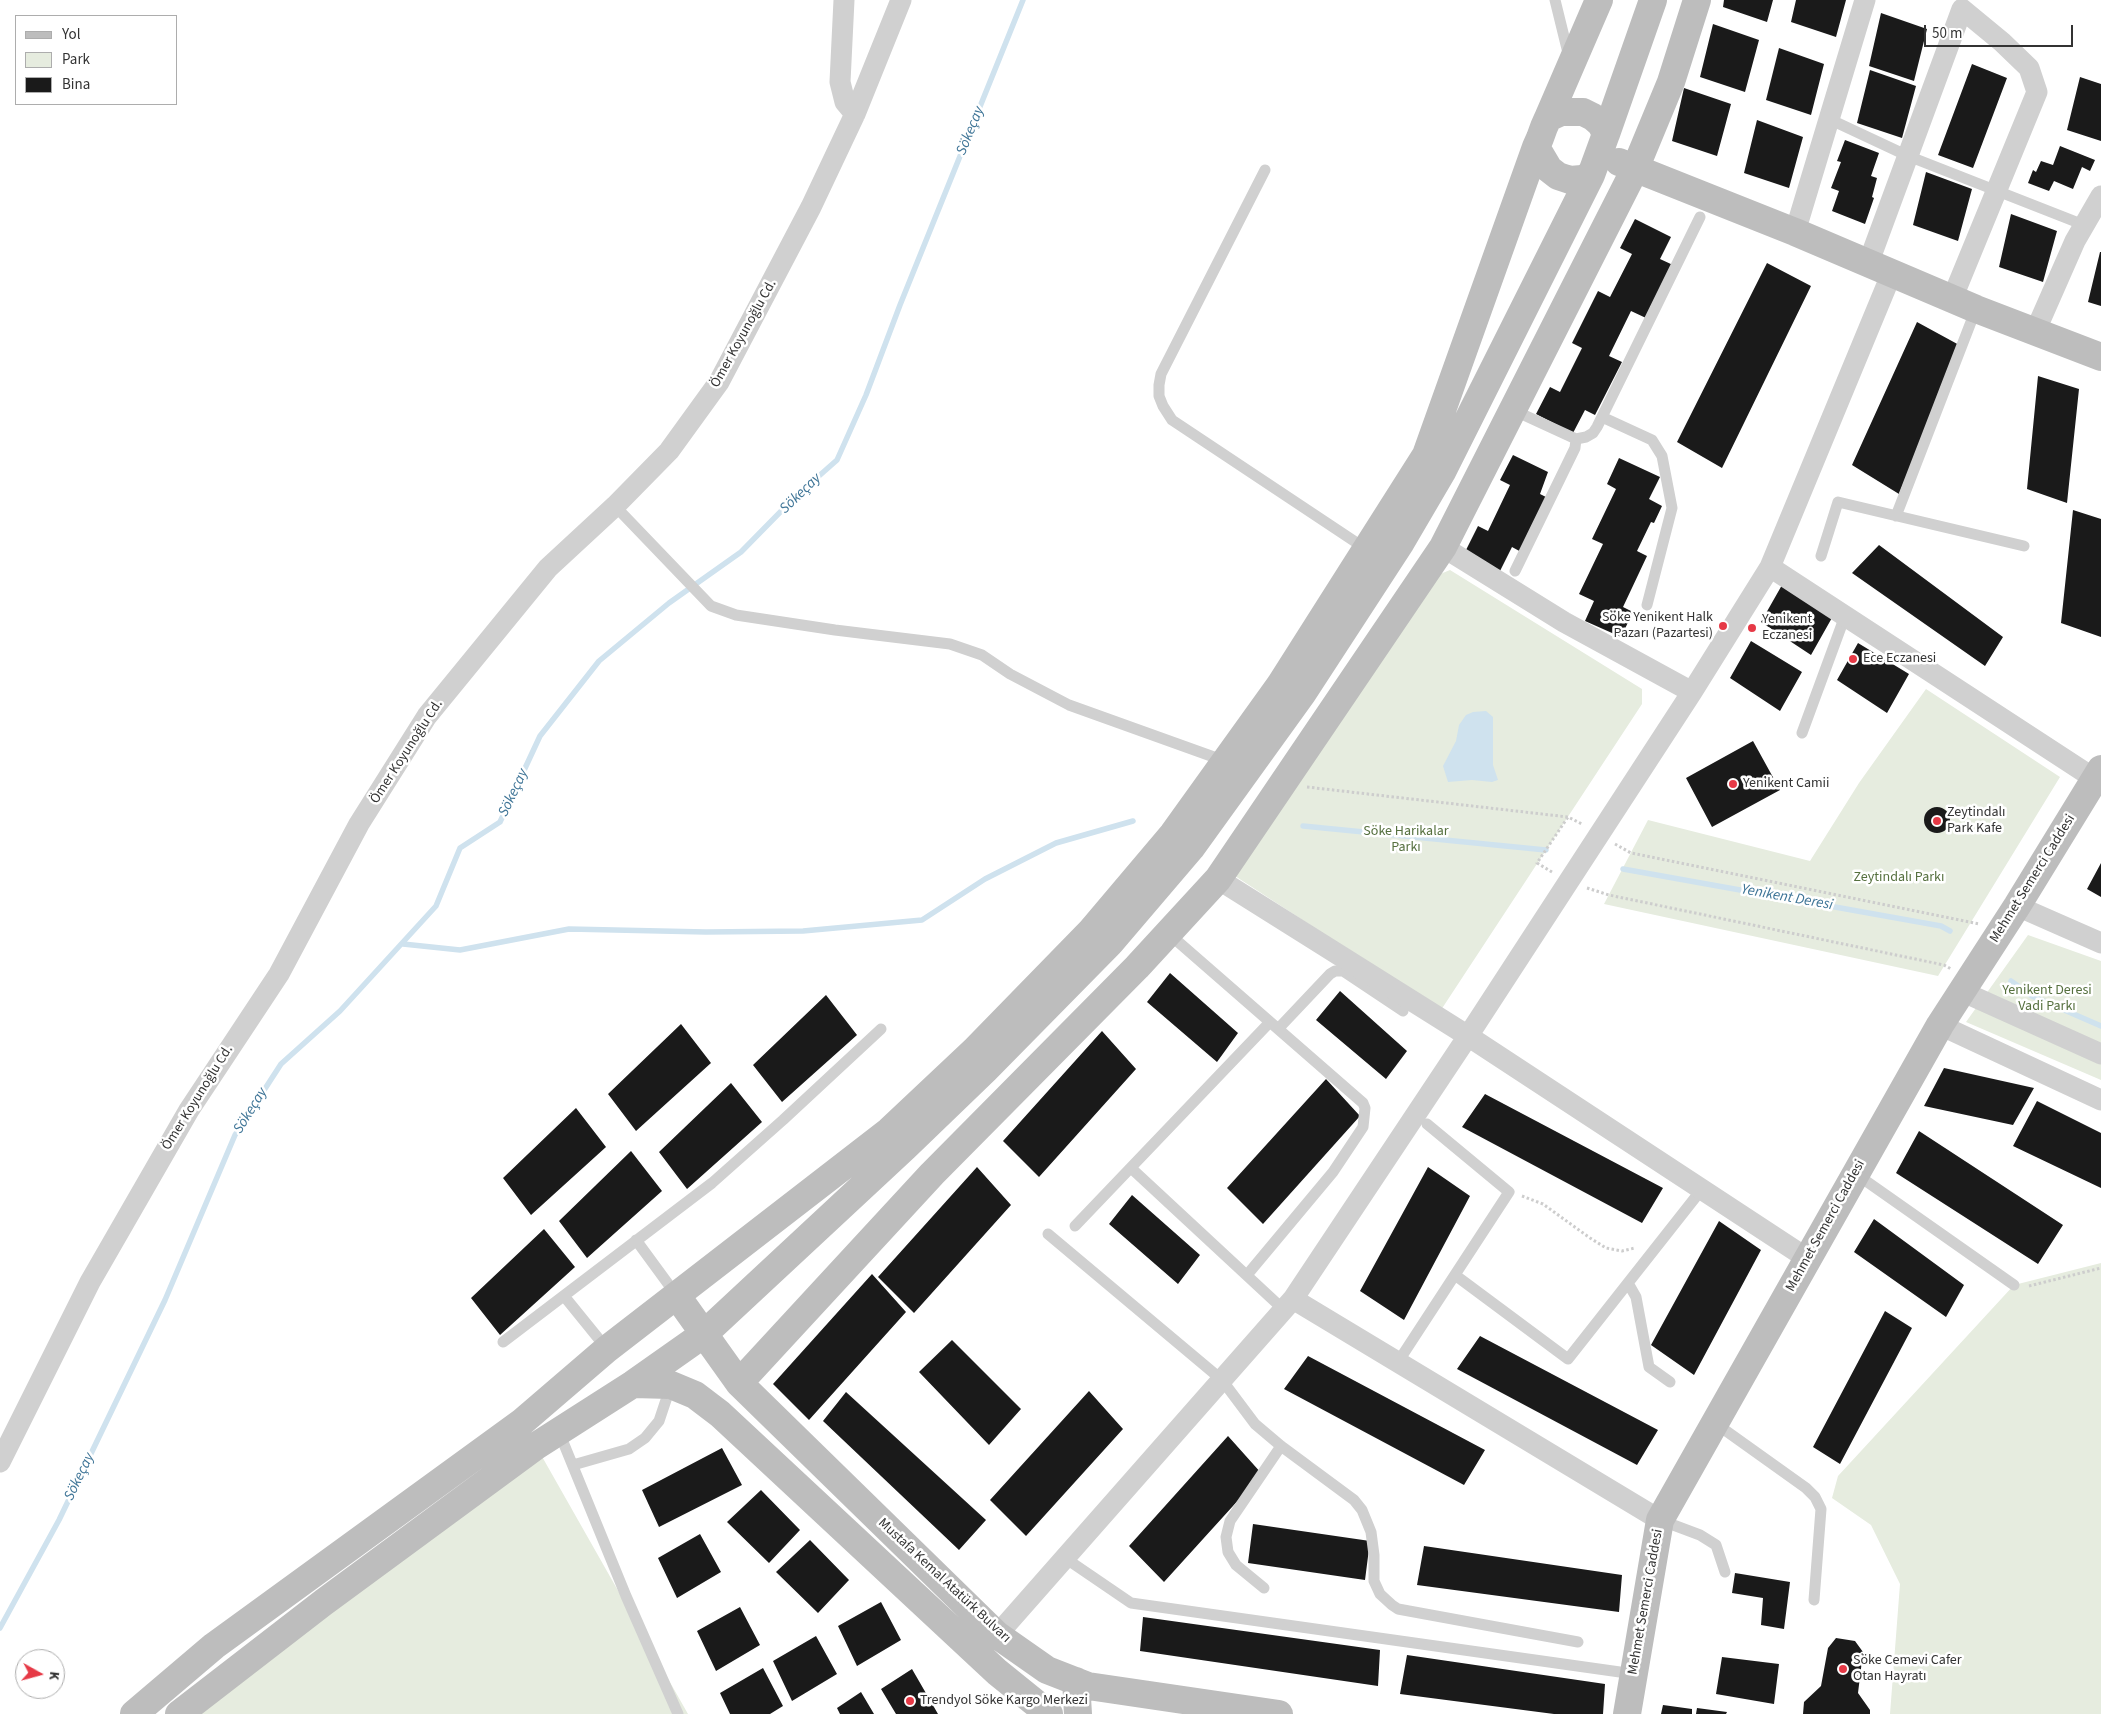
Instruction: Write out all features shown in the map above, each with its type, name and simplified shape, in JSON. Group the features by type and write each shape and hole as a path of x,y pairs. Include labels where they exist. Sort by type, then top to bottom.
{"main road":[{"path":"134,1714 214,1646 522,1422 607,1349 889,1131 974,1051 1091,931 1173,834 1280,685 1426,455 1536,147 1599,0"},
{"path":"179,1714 324,1602 536,1446 634,1384 704,1334 905,1148 1110,943 1191,848 1302,694 1410,526 1442,472 1599,154 1653,0"},
{"path":"739,1384 932,1174 1168,933 1218,879 1444,547 1635,169 1671,82 1697,0"},
{"path":"1536,147 1549,169 1558,176 1570,180 1582,179 1599,154 1601,124 1593,117 1583,112 1561,112 1548,118"},
{"path":"1599,154 1795,232 1964,304 2101,357"},
{"name":"Mehmet Semerci Caddesi","path":"1627,1714 1660,1520 1940,1025 2017,906 2098,774"},
{"name":"Mustafa Kemal Atatürk Bulvarı","path":"676,1296 739,1384 997,1635 1048,1670 1088,1686 1280,1714"},
{"path":"607,1349 634,1384"},
{"path":"634,1384 671,1385 696,1396 720,1414 997,1672 1049,1714"},
{"path":"1076,1681 1078,1714"}],"street":[{"path":"844,0 840,82 845,102 855,114"},
{"name":"Ömer Koyunoğlu Cd.","path":"0,1462 105,1256 189,1110 279,974 359,824 427,716 548,568 615,506 669,451 719,382 811,207 855,114 901,0"},
{"path":"1795,232 1865,0"},
{"path":"997,1635 1289,1305 1468,1036 1692,692 1770,567 1880,269 1908,156 1962,9 2002,42 2029,68 2037,92 1996,190 1964,304"},
{"path":"2035,332 2075,241 2101,196"},
{"path":"1444,547 1564,622 1692,692"},
{"path":"1770,567 2098,774"},
{"path":"1218,879 1468,1036 1808,1259"},
{"path":"2017,906 2101,943"},
{"path":"1965,986 2101,1054"},
{"path":"1940,1025 2101,1100"},
{"path":"1289,1305 1398,1362 1660,1520"}],"lane":[{"path":"1555,0 1571,63"},
{"path":"1829,119 1908,156 2084,225"},
{"path":"1266,170 1161,374 1159,396 1172,420 1366,549"},
{"path":"1514,410 1576,439 1593,433 1700,217"},
{"path":"1896,516 1964,304"},
{"path":"1602,417 1652,440 1662,456 1672,508 1647,605"},
{"path":"1515,571 1575,448 1576,439"},
{"path":"1821,556 1838,502 2024,546"},
{"path":"615,506 674,570 711,606 746,616 835,630 950,644 982,654 1010,674 1069,706 1225,761"},
{"path":"1802,733 1845,616"},
{"path":"1168,933 1363,1103 1365,1121 1363,1126 1333,1172 1247,1275"},
{"path":"1075,1226 1274,1026 1330,974 1335,971 1343,971 1403,1011"},
{"path":"503,1342 712,1183 881,1029"},
{"path":"1398,1362 1509,1192 1427,1124"},
{"path":"1131,1168 1247,1275 1289,1305"},
{"path":"1856,1174 2014,1286"},
{"path":"1455,1275 1568,1359 1702,1189"},
{"path":"1048,1234 1222,1380 1256,1424 1281,1446 1354,1500 1362,1510 1371,1532 1374,1555 1374,1581 1380,1594 1392,1605 1398,1608 1578,1642"},
{"path":"636,1240 676,1296"},
{"path":"1628,1283 1636,1297 1649,1367 1670,1382"},
{"path":"564,1296 607,1349"},
{"path":"573,1465 629,1450 645,1438 659,1421 671,1385"},
{"path":"1715,1423 1806,1488 1815,1497 1821,1509 1814,1600"},
{"path":"559,1432 626,1596 678,1714"},
{"path":"1264,1588 1236,1565 1228,1552 1226,1536 1230,1521 1281,1446"},
{"path":"1660,1520 1700,1535 1716,1545 1724,1572"},
{"path":"1065,1558 1131,1603 1634,1674"}],"path":[{"path":"1287,777 1295,786 1568,817 1630,854 2002,929"},
{"path":"1568,817 1537,863 1568,882 1609,895 1944,965 1965,986"},
{"path":"1509,1192 1543,1204 1606,1248 1622,1250 1641,1245"},
{"path":"2014,1286 2035,1286 2101,1268"}],"green space":[{"name":"Söke Harikalar Parkı","path":"1450,570 1642,689 1642,704 1441,1010 1235,876 1433,577"},
{"name":"Zeytindalı Parkı","path":"1926,689 2060,777 1938,976 1604,904 1648,820 1810,861 1859,783"},
{"name":"Yenikent Deresi Vadi Parkı","path":"2028,935 2101,961 2101,1080 1966,1022"},
{"path":"2101,1263 2101,1714 1890,1714 1900,1584 1871,1525 1832,1498 1838,1476 2014,1285"},
{"path":"536,1446 688,1714 179,1714"}],"water":[{"path":"1486,711 1493,717 1493,765 1498,780 1492,782 1472,780 1448,782 1443,766 1456,741 1459,725 1466,715 1473,712"}],"building":[{"path":"1724,0 1773,0 1767,22 1723,7"},
{"path":"1796,0 1846,0 1836,37 1791,22"},
{"path":"1881,13 1927,29 1914,81 1869,66"},
{"path":"1713,24 1759,40 1745,92 1700,77"},
{"path":"1779,48 1824,64 1811,115 1766,100"},
{"path":"1972,64 2007,78 1973,168 1938,155"},
{"path":"1870,70 1916,86 1902,138 1857,123"},
{"path":"2080,77 2101,84 2101,141 2067,130"},
{"path":"1684,88 1731,104 1717,156 1672,141"},
{"path":"1757,120 1803,137 1789,188 1744,173"},
{"path":"1845,140 1879,153 1871,176 1877,178 1872,197 1874,198 1865,224 1832,211 1839,191 1831,188 1841,162 1837,161"},
{"path":"2060,146 2095,160 2090,171 2082,167 2073,189 2054,181 2049,191 2028,183 2033,170 2036,172 2041,161 2053,165"},
{"path":"1926,172 1972,189 1958,241 1913,225"},
{"path":"2011,214 2057,231 2043,282 1999,267"},
{"path":"1635,219 1671,237 1660,259 1673,265 1646,318 1631,311 1609,356 1622,362 1595,415 1585,410 1573,433 1536,414 1550,387 1560,392 1582,348 1572,343 1598,291 1610,297 1632,254 1620,248"},
{"path":"2101,252 2101,306 2088,302"},
{"path":"1767,263 1811,286 1722,468 1677,442"},
{"path":"1917,322 1961,346 1899,494 1852,465"},
{"path":"2038,376 2079,389 2067,503 2027,489"},
{"path":"1513,455 1548,472 1540,494 1550,499 1523,553 1512,547 1500,571 1464,554 1478,526 1488,531 1510,485 1500,480"},
{"path":"1619,458 1660,477 1649,499 1662,506 1654,523 1651,522 1637,551 1647,556 1623,607 1633,612 1621,637 1585,621 1594,601 1579,594 1603,544 1592,539 1616,489 1607,484"},
{"path":"2073,510 2101,519 2101,637 2061,623"},
{"path":"1879,545 2003,637 1985,666 1852,573"},
{"path":"1782,585 1833,616 1811,655 1761,622"},
{"path":"1751,641 1802,672 1780,711 1730,678"},
{"path":"1858,643 1909,674 1887,713 1837,680"},
{"name":"Yenikent Camii","path":"1753,741 1780,790 1712,827 1686,778"},
{"name":"Zeytindalı Park Kafe","path":"1937,807 1946,811 1950,820 1946,829 1937,833 1928,829 1924,820 1928,811"},
{"path":"2101,863 2101,897 2087,889"},
{"path":"1170,973 1238,1033 1217,1062 1147,1002"},
{"path":"1340,991 1407,1051 1386,1079 1316,1020"},
{"path":"826,995 857,1035 782,1102 753,1065"},
{"path":"681,1024 711,1063 636,1131 608,1094"},
{"path":"1102,1031 1136,1069 1039,1177 1003,1141"},
{"path":"1944,1068 2034,1088 2013,1125 1924,1106"},
{"path":"1326,1079 1360,1116 1263,1224 1227,1188"},
{"path":"731,1083 762,1122 687,1189 659,1152"},
{"path":"1485,1094 1663,1188 1642,1223 1462,1127"},
{"path":"2037,1101 2101,1133 2101,1188 2013,1146"},
{"path":"576,1108 606,1147 531,1215 503,1178"},
{"path":"1919,1131 2063,1225 2038,1264 1896,1173"},
{"path":"631,1151 662,1191 587,1258 559,1221"},
{"path":"977,1167 1011,1205 914,1313 878,1277"},
{"path":"1428,1167 1470,1196 1404,1320 1360,1291"},
{"path":"1132,1195 1200,1255 1178,1284 1109,1224"},
{"path":"1874,1219 1964,1285 1946,1317 1854,1252"},
{"path":"1719,1221 1761,1250 1694,1375 1651,1345"},
{"path":"544,1229 575,1267 500,1335 471,1298"},
{"path":"872,1274 906,1312 809,1420 773,1384"},
{"path":"1885,1311 1912,1328 1840,1464 1813,1447"},
{"path":"1480,1336 1658,1430 1637,1465 1457,1369"},
{"path":"952,1340 1021,1409 989,1445 919,1372"},
{"path":"1308,1356 1485,1450 1464,1485 1284,1389"},
{"path":"1089,1391 1123,1429 1026,1536 990,1500"},
{"path":"846,1392 986,1520 959,1550 823,1421"},
{"path":"1228,1436 1262,1474 1164,1582 1129,1546"},
{"path":"722,1448 742,1485 659,1527 642,1490"},
{"path":"761,1490 800,1530 769,1563 727,1522"},
{"path":"1253,1524 1370,1541 1365,1580 1248,1563"},
{"path":"700,1534 721,1572 677,1598 658,1558"},
{"path":"810,1540 849,1580 818,1613 776,1572"},
{"path":"1424,1546 1622,1575 1619,1612 1417,1585"},
{"path":"1735,1573 1790,1582 1784,1629 1761,1625 1763,1598 1732,1593"},
{"path":"881,1602 901,1640 857,1666 838,1626"},
{"path":"740,1607 760,1645 716,1671 697,1631"},
{"path":"1143,1617 1380,1650 1378,1686 1140,1651"},
{"path":"816,1636 837,1674 792,1701 773,1661"},
{"name":"Söke Cemevi Cafer Otan Hayratı","path":"1836,1638 1855,1641 1863,1652 1858,1693 1870,1710 1870,1714 1803,1714 1804,1702 1821,1686 1828,1648"},
{"path":"1407,1655 1605,1684 1603,1714 1554,1714 1400,1694"},
{"path":"1722,1657 1779,1664 1774,1704 1716,1694"},
{"path":"763,1668 783,1706 770,1714 730,1714 720,1693"},
{"name":"Trendyol Söke Kargo Merkezi","path":"912,1669 938,1714 896,1714 881,1689"},
{"path":"861,1692 874,1714 840,1714 837,1708"},
{"path":"1663,1705 1692,1709 1692,1714 1661,1714"},
{"path":"1697,1708 1727,1712 1726,1714 1696,1714"}],"waterway":[{"name":"Sökeçay","path":"0,1628 59,1520 165,1300 235,1135 281,1064 340,1011 436,906 460,848 500,822 540,736 599,661 669,603 741,552 794,498 837,460 866,395 900,305 1023,0"},
{"path":"403,944 460,950 569,929 706,932 803,931 922,920 985,879 1056,843 1133,821"},
{"path":"1303,826 1546,850"},
{"name":"Yenikent Deresi","path":"1623,869 1941,926 1950,931"},
{"name":"Yenikent Deresi","path":"2011,981 2032,996 2101,1026"}],"place":[{"name":"Söke Yenikent Halk Pazarı (Pazartesi)","path":"1723,626"},
{"name":"Yenikent Eczanesi","path":"1752,628"},
{"name":"Ece Eczanesi","path":"1853,659"},
{"name":"Yenikent Camii","path":"1733,784"},
{"name":"Zeytindalı Park Kafe","path":"1937,821"},
{"name":"Söke Cemevi Cafer Otan Hayratı","path":"1843,1669"},
{"name":"Trendyol Söke Kargo Merkezi","path":"910,1701"}]}
